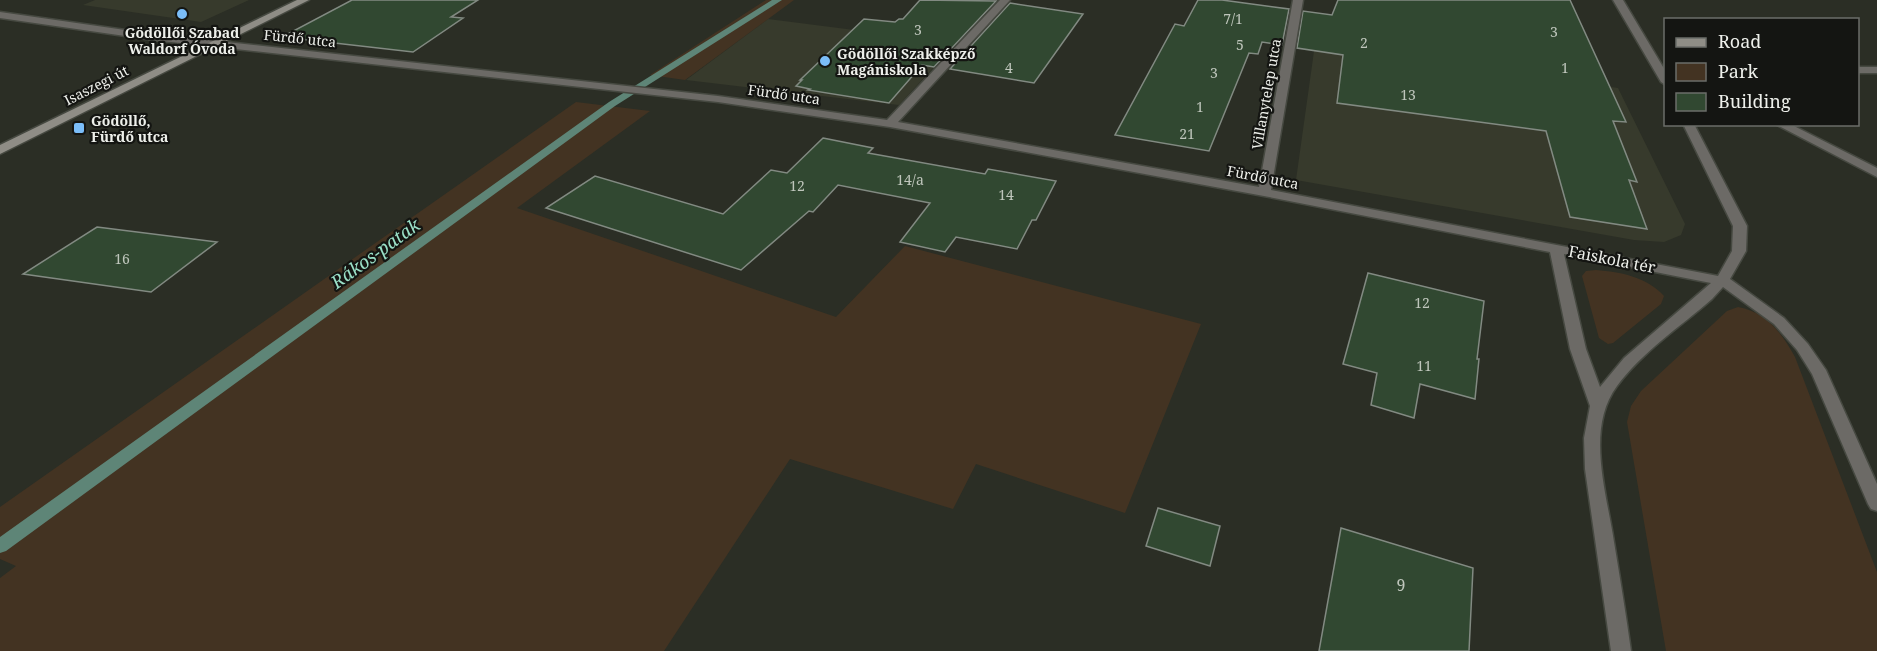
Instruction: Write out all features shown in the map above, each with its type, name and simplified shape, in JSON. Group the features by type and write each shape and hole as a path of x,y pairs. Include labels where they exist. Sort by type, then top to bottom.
{"main road":[{"name":"Isaszegi út","path":"0,150 303,0"}],"street":[{"path":"890,124 1005,0"},
{"name":"Villanytelep utca","path":"1264,192 1298,0"},
{"path":"1618,0 1664,77"},
{"name":"Fürdő utca","path":"0,15 214,43 656,92 890,124 1556,248"},
{"path":"1859,70 1877,70"},
{"path":"1621,651 1593,468 1591,433 1598,406 1607,387 1622,367 1723,281 1739,253 1740,227 1689,126"},
{"path":"1784,126 1877,173"},
{"name":"Faiskola tér","path":"1598,406 1578,349 1556,248 1723,281 1779,321 1803,347 1820,374 1877,504"}],"shaded area":[{"name":"Gödöllői Szabad Waldorf Óvoda","path":"95,0 249,0 201,22 83,5"},
{"name":"Gödöllői Szakképző Magániskola","path":"768,19 956,43 899,105 686,80"},
{"path":"1315,44 1618,88 1685,224 1681,235 1664,242 1634,240 1296,180"}],"green space":[{"path":"766,0 794,0 685,80 650,75"},
{"path":"576,102 650,111 517,208 836,317 905,246 1201,324 1125,513 976,464 953,509 790,459 664,651 0,651 0,578 16,566 0,559 0,507"},
{"path":"1586,271 1615,272 1642,280 1664,296 1661,304 1613,343 1608,344 1599,338 1582,276"},
{"path":"1738,307 1757,313 1772,324 1795,357 1877,572 1877,651 1666,651 1627,422 1631,406 1641,391 1727,311"}],"building":[{"path":"352,0 478,0 451,17 463,18 413,52 282,37"},
{"path":"920,0 996,1 934,67 922,65 889,103 796,86 864,19 895,22 903,19"},
{"path":"1198,0 1222,0 1289,9 1282,45 1262,42 1258,54 1249,53 1209,151 1115,135 1175,24 1184,26"},
{"path":"1338,0 1570,0 1626,122 1613,121 1637,182 1629,180 1647,229 1570,217 1546,131 1337,103 1343,55 1297,48 1303,11 1332,15"},
{"path":"1010,3 1083,14 1034,83 950,69"},
{"path":"823,138 873,148 868,153 985,174 988,169 1056,181 1036,220 1032,220 1017,249 956,237 945,252 900,242 930,203 838,185 813,212 809,211 741,270 546,208 595,176 723,214 771,170 787,173"},
{"path":"97,227 217,242 151,292 23,274"},
{"path":"1368,273 1484,301 1475,399 1420,384 1414,418 1371,405 1377,373 1343,364"},
{"path":"1158,508 1220,526 1210,566 1146,546"},
{"path":"1341,528 1473,568 1469,651 1319,651"}],"waterway":[{"name":"Rákos-patak","path":"0,546 612,104 778,0"}],"place":[{"name":"Gödöllői Szabad Waldorf Óvoda","path":"182,14"},
{"name":"Gödöllői Szakképző Magániskola","path":"825,61"},
{"name":"Gödöllő, Fürdő utca","path":"79,128"}]}
